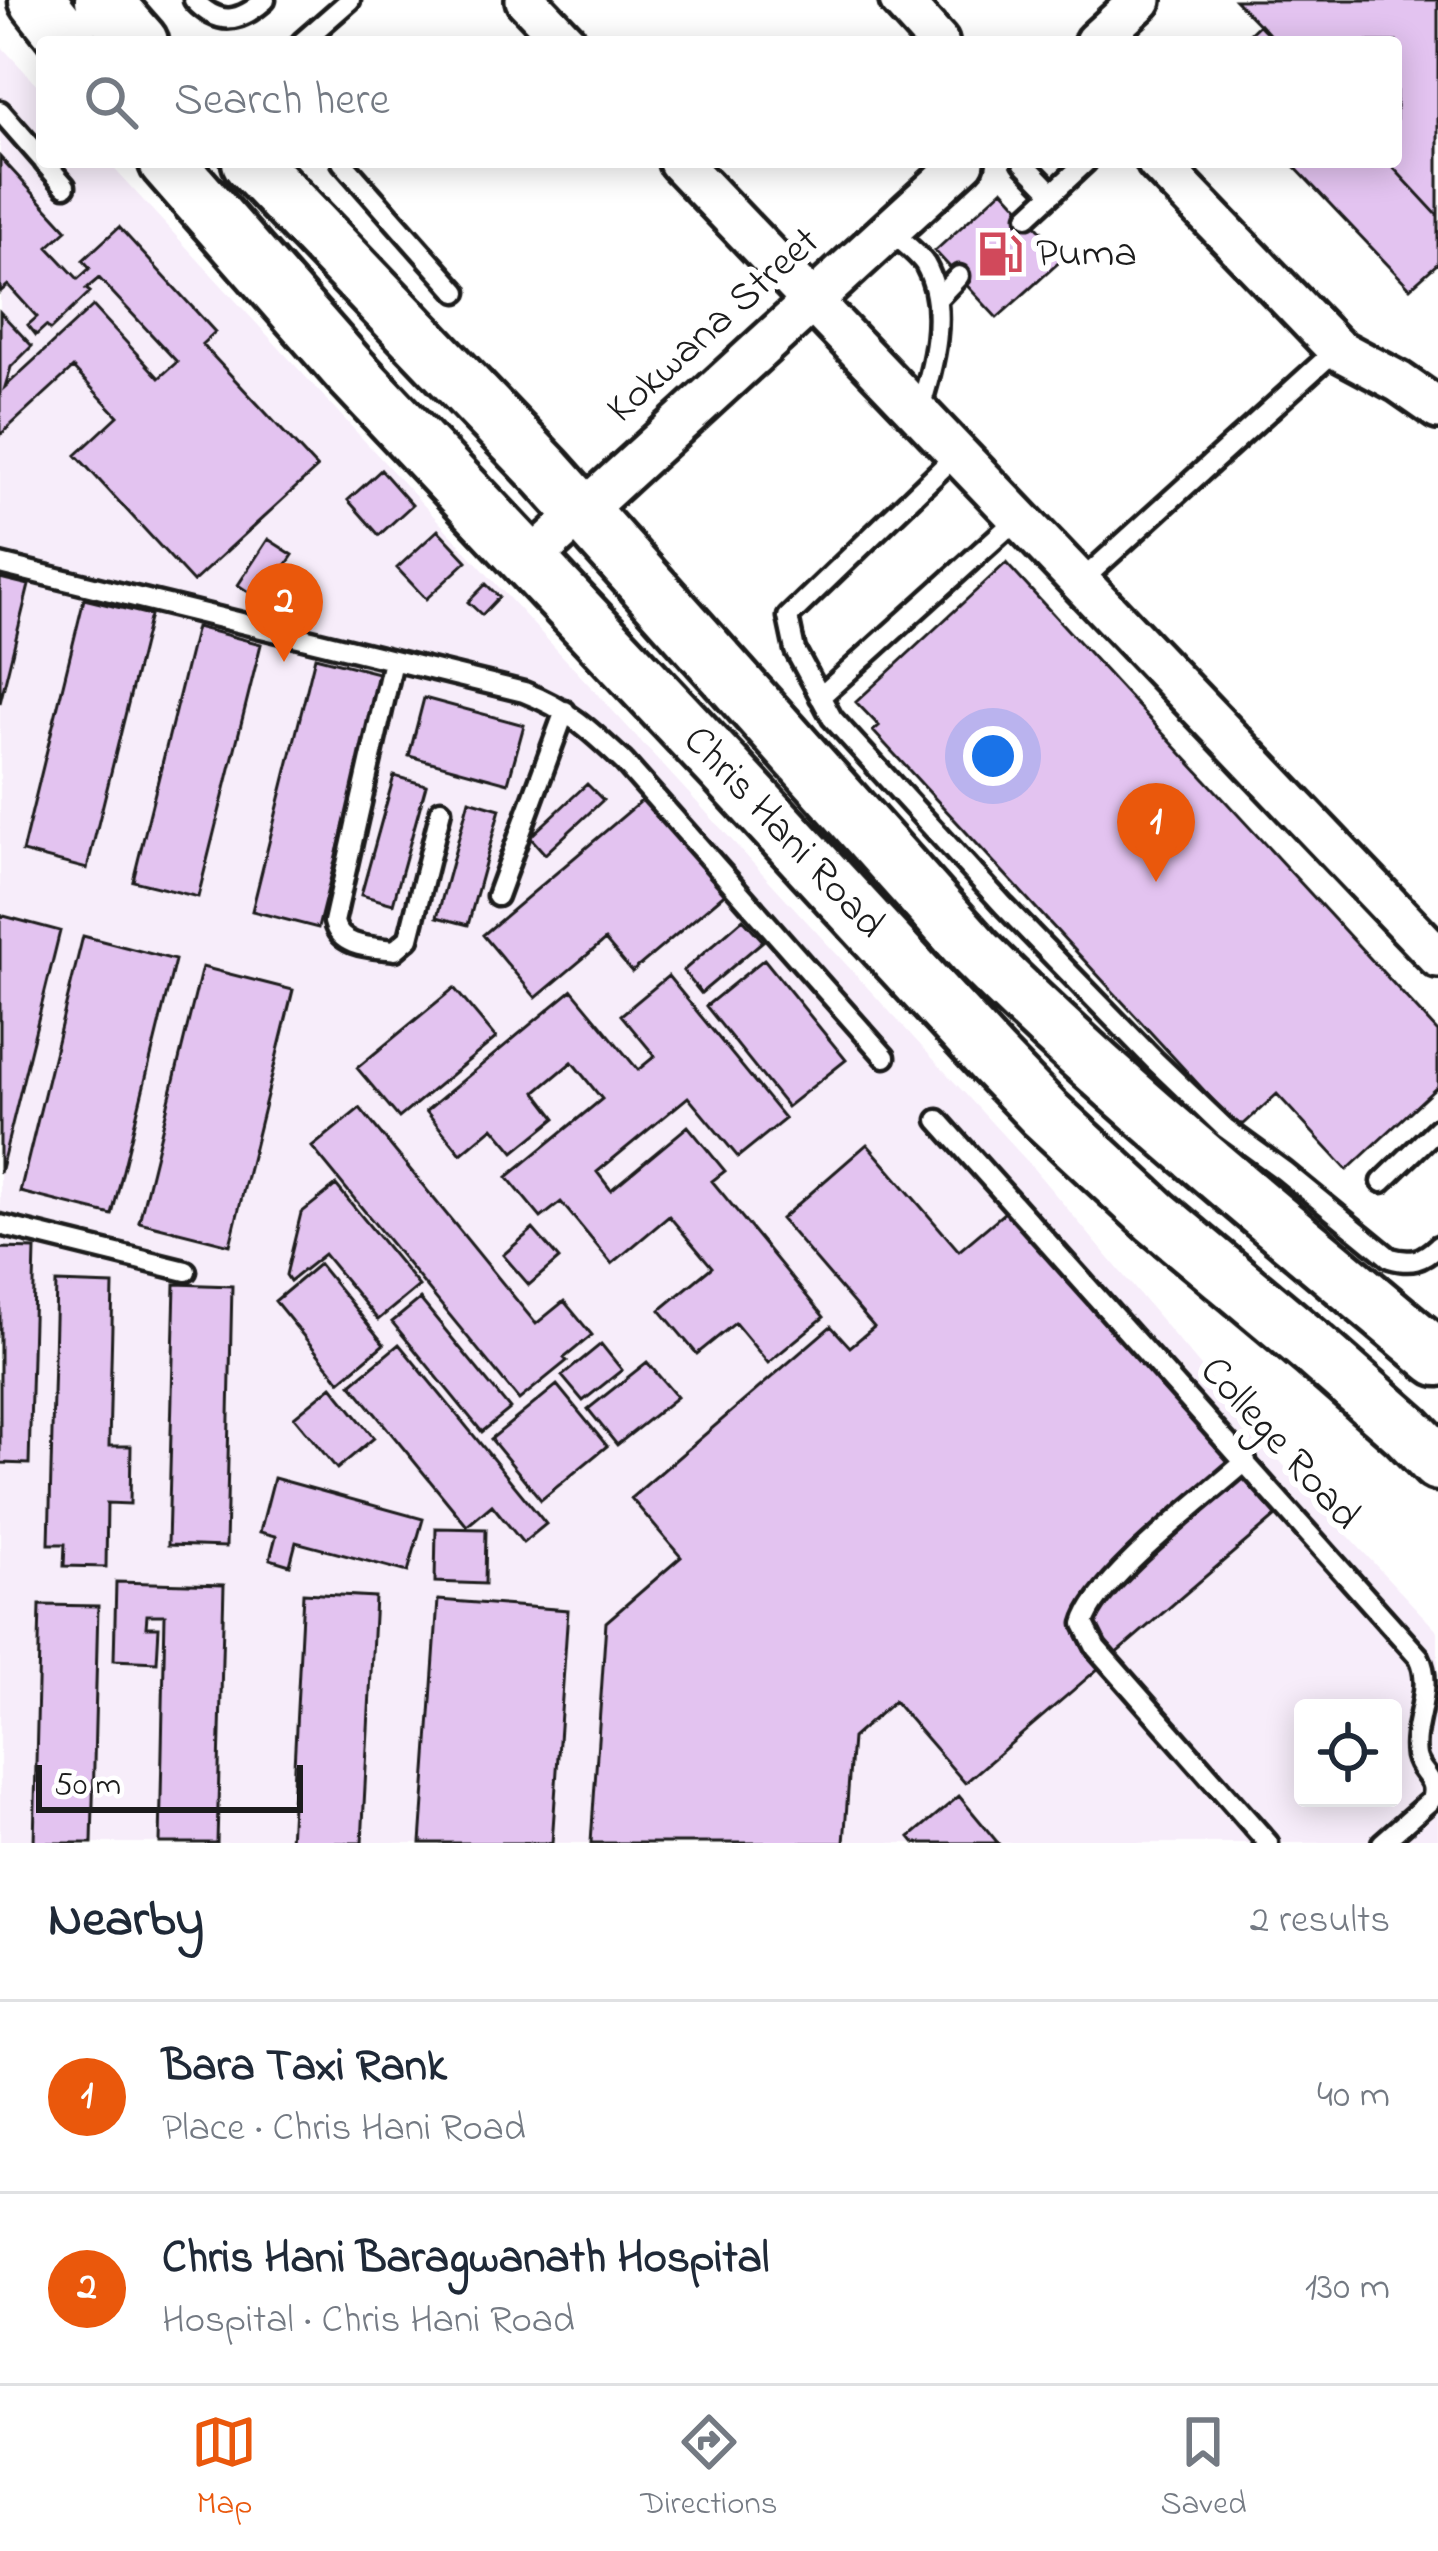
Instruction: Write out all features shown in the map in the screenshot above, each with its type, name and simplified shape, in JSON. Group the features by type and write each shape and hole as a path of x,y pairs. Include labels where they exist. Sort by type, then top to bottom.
{"main road":[{"path":"37,0 65,36"},
{"path":"104,0 135,36"},
{"name":"Chris Hani Road","path":"172,168 350,371 1044,1113 1438,1463"},
{"name":"Chris Hani Road","path":"256,168 582,512 975,952 1126,1094 1438,1358"},
{"path":"582,512 570,548 580,577 723,767"}],"street":[{"path":"526,0 560,36"},
{"path":"900,0 933,36"},
{"path":"1102,36 1141,0"},
{"path":"685,168 1438,957"},
{"name":"Kokwana Street","path":"530,561 958,168"},
{"path":"1163,168 1337,349 1436,404"}],"lane":[{"path":"194,0 225,20 248,15 265,0"},
{"path":"309,36 350,0"},
{"path":"0,111 36,153"},
{"path":"49,168 65,186"},
{"path":"347,168 457,292"},
{"path":"1029,168 1053,193"},
{"path":"1028,216 1080,168"},
{"path":"890,231 924,262 937,299 932,371 918,414"},
{"path":"937,299 959,276"},
{"path":"1079,583 1337,349"},
{"path":"956,455 788,617 795,650 832,718 1004,905 1226,1128 1390,1258 1407,1263 1424,1259 1438,1246"},
{"path":"820,697 1018,519"},
{"path":"0,564 553,703 624,762 885,1058"},
{"path":"393,661 334,922 339,936 395,950 409,938 441,810"},
{"path":"497,896 565,711"},
{"name":"College Road","path":"938,1120 1424,1665 1415,1751 1435,1791 1431,1800 1382,1843"},
{"path":"1382,1182 1438,1128"},
{"path":"0,1225 186,1271"},
{"path":"1246,1461 1130,1564 1090,1606 1084,1624 1096,1648 1268,1843"}],"shaded area":[{"path":"0,45 36,84 36,168 114,168 1027,1161 1297,1481 1438,1632 1438,1843 0,1843"}],"building":[{"path":"1235,0 1438,0 1438,216 1394,168 1402,168 1402,36 1270,36"},
{"path":"1260,24 1271,36 1247,36"},
{"path":"0,157 67,230 48,247 78,279 90,268 83,260 119,227 215,332 202,344 317,468 193,582 76,455 118,416 73,368 0,435 0,312 32,346 11,367 5,387 93,306 159,378 177,362 99,278 50,330 46,326 36,335 28,325 37,317 8,285 0,292"},
{"path":"1296,168 1394,168 1438,216 1438,263 1410,288"},
{"name":"Puma","path":"1003,189 1065,257 997,318 935,251"},
{"path":"381,470 412,505 379,535 348,500"},
{"path":"438,530 467,561 426,599 397,568"},
{"path":"268,539 293,555 262,601 238,585"},
{"path":"1006,563 1438,1032 1438,1086 1347,1170 1277,1094 1244,1124 1234,1123 873,731 879,726 856,702"},
{"path":"0,578 29,585 0,703"},
{"path":"486,584 499,597 482,615 468,602"},
{"path":"84,599 150,615 87,869 22,852"},
{"path":"196,627 261,644 198,897 133,881"},
{"path":"315,657 382,674 318,928 252,911"},
{"path":"424,698 524,725 508,783 409,756"},
{"path":"394,776 426,785 393,904 361,895"},
{"path":"587,784 603,800 545,854 530,837"},
{"path":"647,796 728,891 632,972 605,940 536,998 483,935"},
{"path":"469,800 500,809 468,925 437,917"},
{"path":"0,915 60,931 0,1173"},
{"path":"743,919 763,941 701,993 683,971"},
{"path":"83,936 175,960 112,1215 20,1192"},
{"path":"764,959 846,1060 787,1107 706,1006"},
{"path":"202,967 293,990 230,1245 139,1222"},
{"path":"668,976 785,1119 738,1157 688,1097 597,1172 611,1190 688,1126 725,1171 712,1181 824,1317 768,1363 735,1323 697,1354 660,1310 712,1267 669,1216 612,1264 561,1202 541,1218 507,1177 602,1099 572,1062 536,1092 556,1118 514,1152 493,1127 461,1154 426,1111 572,990 638,1070 655,1056 621,1015"},
{"path":"454,988 496,1038 399,1118 357,1068"},
{"path":"360,1108 536,1324 564,1301 592,1335 519,1400 312,1147"},
{"path":"867,1144 959,1251 1011,1207 1277,1515 965,1783 894,1701 852,1738 844,1843 591,1843 606,1622 681,1557 631,1498 831,1326 850,1347 874,1327 781,1219"},
{"path":"336,1185 419,1286 378,1320 324,1254 290,1281 286,1275 301,1213"},
{"path":"533,1229 559,1259 529,1285 503,1255"},
{"path":"0,1248 35,1249 29,1464 0,1463"},
{"path":"319,1264 384,1344 340,1381 275,1301"},
{"path":"56,1283 113,1285 109,1446 131,1446 130,1504 107,1503 106,1567 64,1566 65,1544 49,1544"},
{"path":"175,1284 232,1286 226,1547 168,1545"},
{"path":"420,1299 510,1409 482,1432 392,1322"},
{"path":"399,1344 546,1524 523,1543 492,1505 467,1526 351,1384"},
{"path":"601,1344 622,1370 583,1401 562,1376"},
{"path":"647,1362 677,1397 617,1445 588,1409"},
{"path":"557,1385 607,1446 541,1500 491,1439"},
{"path":"332,1386 374,1438 337,1469 294,1417"},
{"path":"274,1478 423,1519 408,1572 296,1542 290,1565 270,1559 276,1536 260,1532"},
{"path":"436,1528 486,1529 485,1584 435,1582"},
{"path":"116,1582 224,1585 217,1843 160,1843 165,1615 147,1615 146,1627 159,1627 157,1662 114,1660"},
{"path":"303,1593 375,1597 362,1843 290,1843"},
{"path":"438,1600 568,1610 552,1843 421,1843"},
{"path":"40,1605 98,1606 92,1843 34,1843"},
{"path":"959,1796 998,1843 915,1843 910,1837"}],"place":[{"name":"Puma","path":"1000,254"},
{"name":"Chris Hani Baragwanath Hospital","path":"284,662"},
{"name":"Bara Taxi Rank","path":"1156,882"}]}
